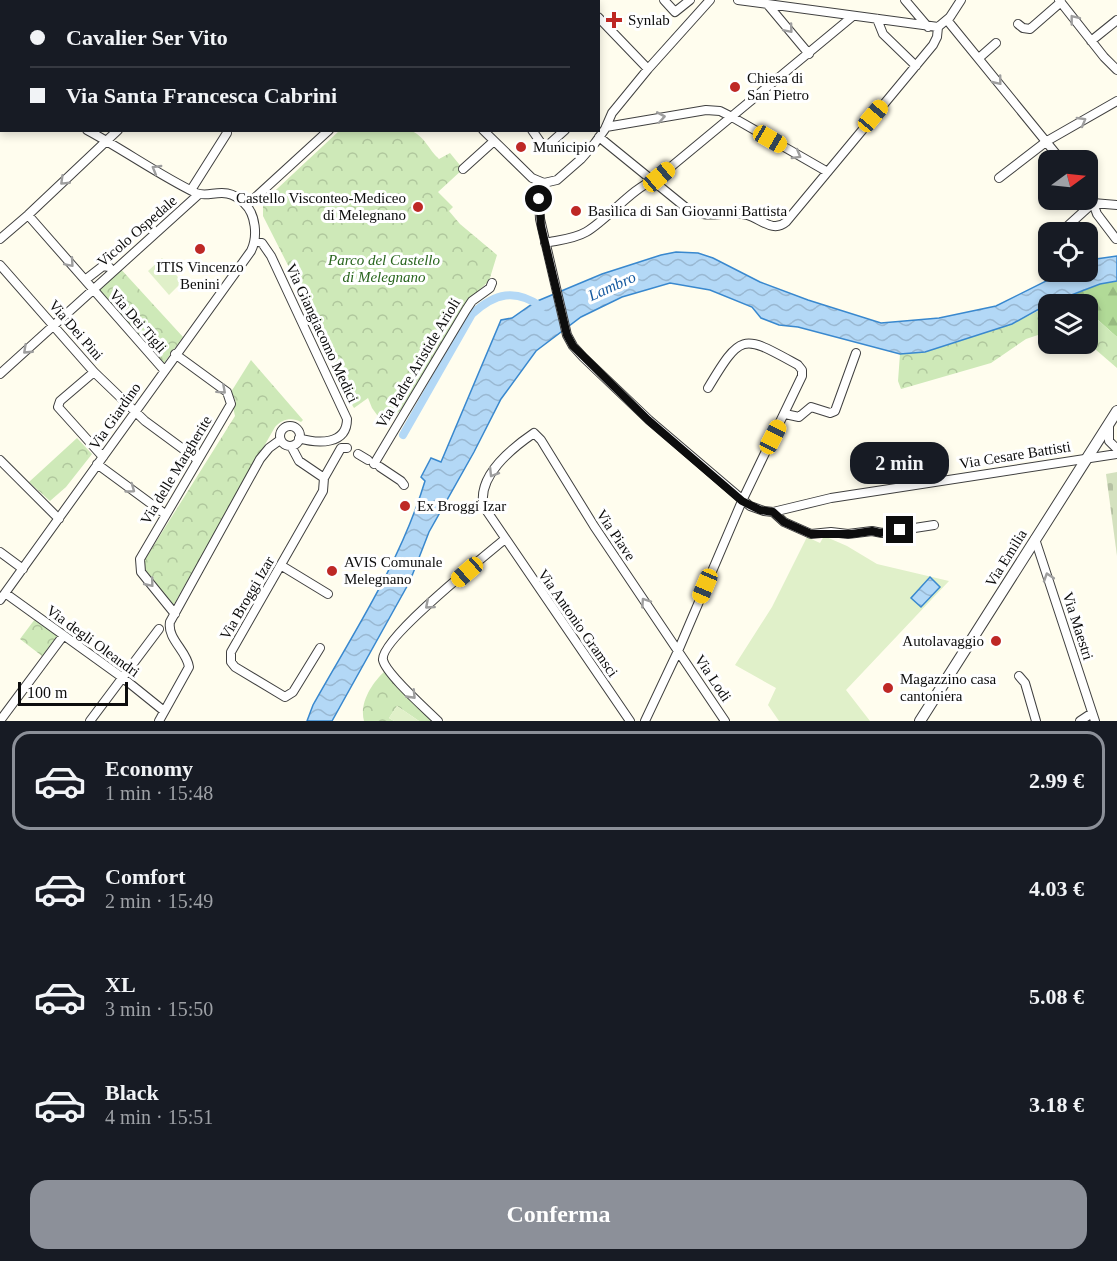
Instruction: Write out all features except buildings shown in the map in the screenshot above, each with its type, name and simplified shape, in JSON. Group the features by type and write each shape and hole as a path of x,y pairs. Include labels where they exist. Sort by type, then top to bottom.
{"street":[{"path":"664,0 675,12 690,0"},
{"path":"738,0 933,27 947,20 961,0"},
{"path":"811,10 813,0"},
{"path":"600,137 655,180 681,205 694,213 742,214 779,227 786,222 936,40 933,27 905,0"},
{"path":"485,132 534,179 544,183 553,182 561,177 600,137 612,113 707,1"},
{"path":"1018,24 1023,28 1030,28 1060,1 1117,70"},
{"path":"768,4 809,54"},
{"path":"545,243 587,232 655,180 853,16"},
{"path":"600,19 648,69"},
{"path":"877,19 883,34 916,66"},
{"path":"947,20 1054,150"},
{"path":"1091,41 1117,20"},
{"path":"979,58 996,43"},
{"path":"999,178 1047,141 1117,101"},
{"path":"606,127 700,111 717,111 732,117 826,171"},
{"path":"90,132 195,192 224,193 232,195 247,205 254,222 254,244"},
{"path":"0,239 116,132"},
{"path":"247,205 327,132"},
{"path":"533,132 544,147 549,146 563,132"},
{"name":"Vicolo Ospedale","path":"0,374 195,192 227,134"},
{"path":"463,169 494,141"},
{"path":"544,183 539,199 539,210 568,337 583,357 648,420 742,501 760,510 773,512 789,525 808,533 852,534 872,531 882,533 934,525"},
{"path":"1098,201 1117,205"},
{"path":"1070,222 1080,210"},
{"path":"1095,210 1116,239"},
{"path":"28,215 85,280 101,266 107,266 112,271"},
{"name":"Via Giangiacomo Medici","path":"254,244 262,243 268,251 347,419 344,430 334,440 318,441 300,438"},
{"name":"Via Giardino","path":"2,596 254,244"},
{"name":"Via Dei Pini","path":"0,266 94,372 145,421 198,460"},
{"name":"Via Dei Tigli","path":"85,280 164,370"},
{"name":"Via Padre Aristide Arioli","path":"374,464 466,310 472,301 490,288 492,283"},
{"path":"645,721 678,651 742,501 785,414 802,375 802,370 798,365 763,346 747,343 738,346 729,354 708,388"},
{"path":"785,414 799,417 811,407 830,413 835,411 856,353"},
{"name":"Via delle Margherite","path":"175,354 225,390 230,398 230,408 140,557 139,567 142,573 175,614"},
{"path":"94,372 60,401 58,405 60,411 100,461 165,514"},
{"name":"Via Emilia","path":"920,721 1117,411"},
{"path":"1110,422 1108,437 1117,451"},
{"path":"159,721 189,667 185,654 170,632 170,622 260,459 268,448 280,440 282,430 290,426 296,429 300,438 291,446 285,445 280,440"},
{"name":"Via Antonio Gramsci","path":"534,433 502,459 487,482 483,492 485,509 630,721"},
{"name":"Via Piave","path":"534,433 541,440 678,651"},
{"path":"291,446 300,461 324,478 342,448 347,448"},
{"name":"Via Cesare Battisti","path":"773,512 831,498 1088,458 1117,451"},
{"path":"358,454 404,485"},
{"path":"0,460 59,519"},
{"name":"Via Broggi Izar","path":"320,648 293,692 285,697 235,667 231,662 231,652 322,493 324,478"},
{"name":"Via Maestri","path":"1035,538 1094,717"},
{"path":"438,721 387,668 383,658 389,644 404,627 505,539"},
{"path":"0,552 23,569"},
{"path":"282,566 328,594"},
{"name":"Via degli Oleandri","path":"2,596 123,678 164,711"},
{"path":"90,721 159,629"},
{"path":"3,718 63,636"},
{"name":"Via Lodi","path":"678,651 725,721"},
{"path":"1019,676 1025,683 1036,721"},
{"path":"1080,721 1094,717"}],"green space":[{"name":"Parco del Castello di Melegnano","path":"338,132 414,132 421,137 439,159 450,153 463,169 438,192 453,207 449,211 460,224 497,255 489,281 466,302 395,416 380,419 368,398 354,408 349,400 301,299 298,285 263,216 263,202"},
{"path":"162,258 182,282 169,295 148,271"},
{"path":"118,266 183,337 161,367 92,289"},
{"path":"1117,281 1117,337 1098,320 1098,294 1075,294 1100,284"},
{"path":"1038,311 1038,335 1026,339 991,363 901,389 898,381 900,354 925,352 1012,324"},
{"path":"1098,320 1117,337 1117,368 1098,352"},
{"path":"251,360 303,420 301,422 287,420 275,427 173,606 144,568 144,561 235,416 233,407 236,402 231,392"},
{"path":"77,438 92,454 66,487 50,501 29,482"},
{"path":"1117,472 1117,556 1106,474"},
{"path":"824,536 847,546 877,564 949,581 846,690 870,721 779,721 768,705 776,688 735,665 772,607 807,537 820,543"},
{"path":"35,619 58,635 42,656 20,639"},
{"path":"385,671 433,721 419,721 397,706 389,718 394,721 364,721 365,700"},
{"path":"397,706 419,721 394,721 389,718"}],"water":[{"name":"Lambro","path":"676,252 698,253 713,258 760,282 881,323 939,318 996,306 1044,282 1098,282 1098,259 1117,256 1117,281 1100,284 1074,294 1038,294 1038,310 1012,324 925,352 900,354 798,327 779,325 761,318 752,307 710,290 670,283 622,297 581,317 536,351 501,399 429,532 410,581 332,721 307,721 313,705 390,568 415,511 425,481 421,477 431,458 441,462 501,320 512,318 535,302 602,274"},
{"path":"930,577 940,587 921,607 911,598"}],"waterway":[{"path":"403,435 472,314 489,301 514,295 542,307"}],"place":[{"name":"Synlab","path":"614,20"},
{"name":"Chiesa di San Pietro","path":"735,87"},
{"name":"Municipio","path":"521,147"},
{"name":"Castello Visconteo-Mediceo di Melegnano","path":"418,207"},
{"name":"Basilica di San Giovanni Battista","path":"576,211"},
{"name":"ITIS Vincenzo Benini","path":"200,249"},
{"name":"Ex Broggi Izar","path":"405,506"},
{"name":"AVIS Comunale Melegnano","path":"332,571"},
{"name":"Autolavaggio","path":"996,641"},
{"name":"Magazzino casa cantoniera","path":"888,688"}],"route":[{"path":"539,199 541,226 569,340 583,357 648,420 742,501 760,510 773,512 784,522 805,532 848,534 900,530"}]}
